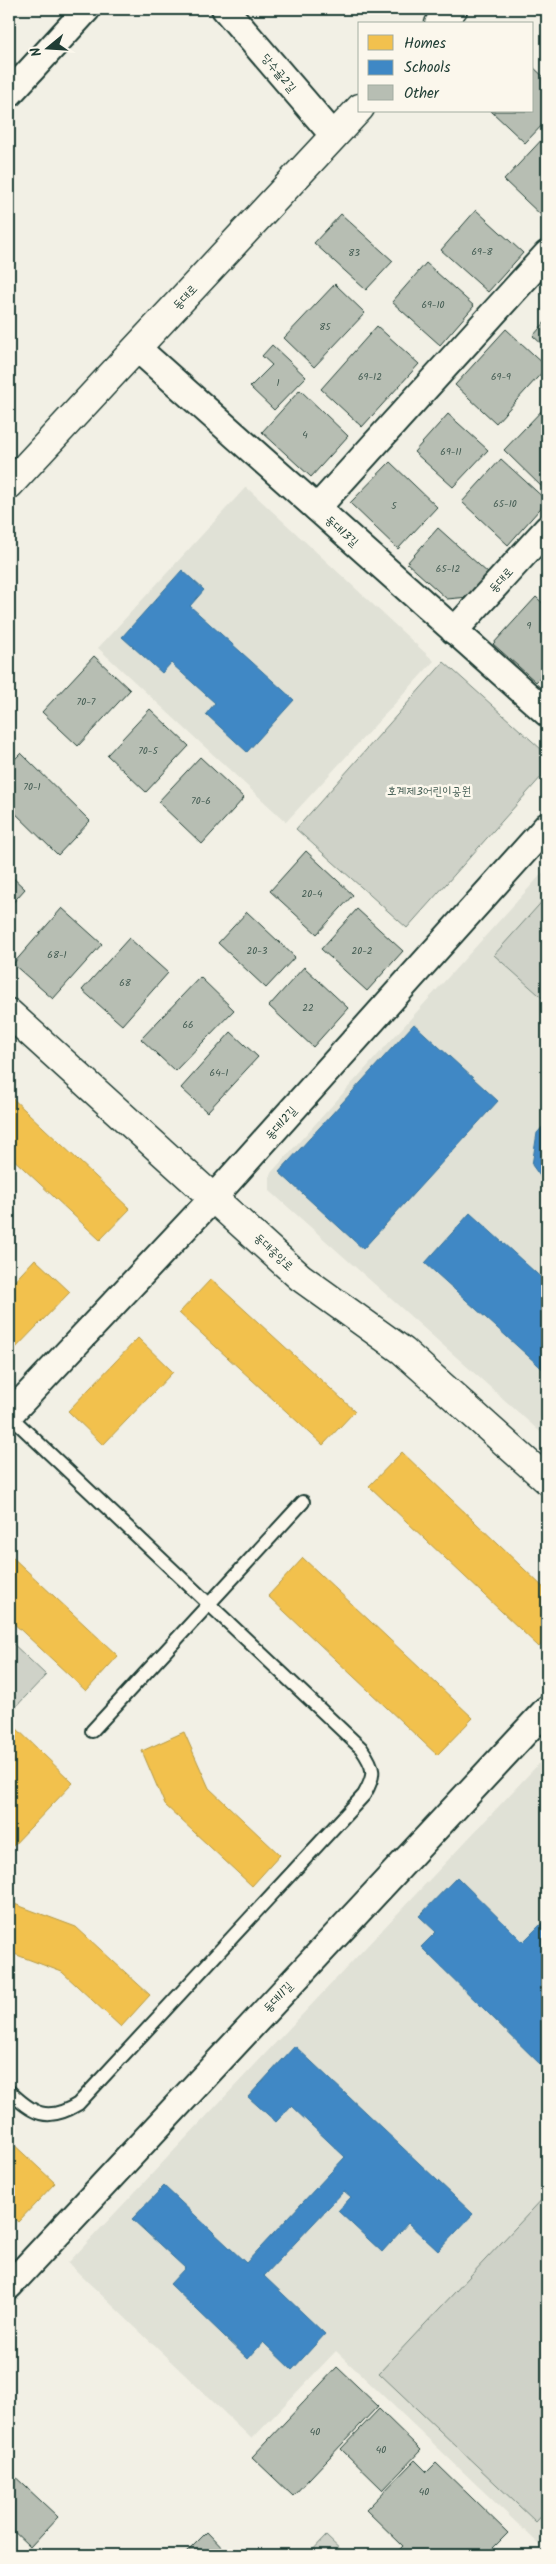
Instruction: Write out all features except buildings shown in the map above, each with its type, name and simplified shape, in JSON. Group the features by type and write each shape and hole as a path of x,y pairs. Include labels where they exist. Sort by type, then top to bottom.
{"street":[{"path":"9,94 87,9"},
{"name":"당수골2길","path":"225,9 334,136"},
{"path":"441,22 453,9"},
{"name":"동대로","path":"9,485 358,110"},
{"path":"317,508 547,254"},
{"name":"동대13길","path":"137,348 547,713"},
{"name":"동대로","path":"454,631 547,529"},
{"name":"동대12길","path":"9,1415 214,1197 547,826"},
{"name":"동대중앙로","path":"9,1013 300,1277 403,1351 547,1480"},
{"name":"동대11길","path":"9,2286 547,1708"}],"lane":[{"path":"9,1415 361,1748 372,1764 373,1780 364,1795 78,2104 64,2113 43,2116 27,2108 9,2092"},
{"path":"92,1731 303,1502"}],"shaded area":[{"path":"246,487 434,661 286,822 98,648"},
{"path":"547,868 547,1438 270,1191 270,1174"},
{"path":"547,1755 547,2539 541,2546 336,2351 252,2439 68,2263"}],"green space":[{"name":"호계제3어린이공원","path":"444,662 541,749 542,776 407,928 296,829"},
{"path":"547,896 547,1002 494,955"},
{"path":"9,1640 46,1675 9,1714"},
{"path":"547,2194 547,2510 536,2522 379,2373"},
{"path":"326,2536 346,2555 308,2555"}]}
